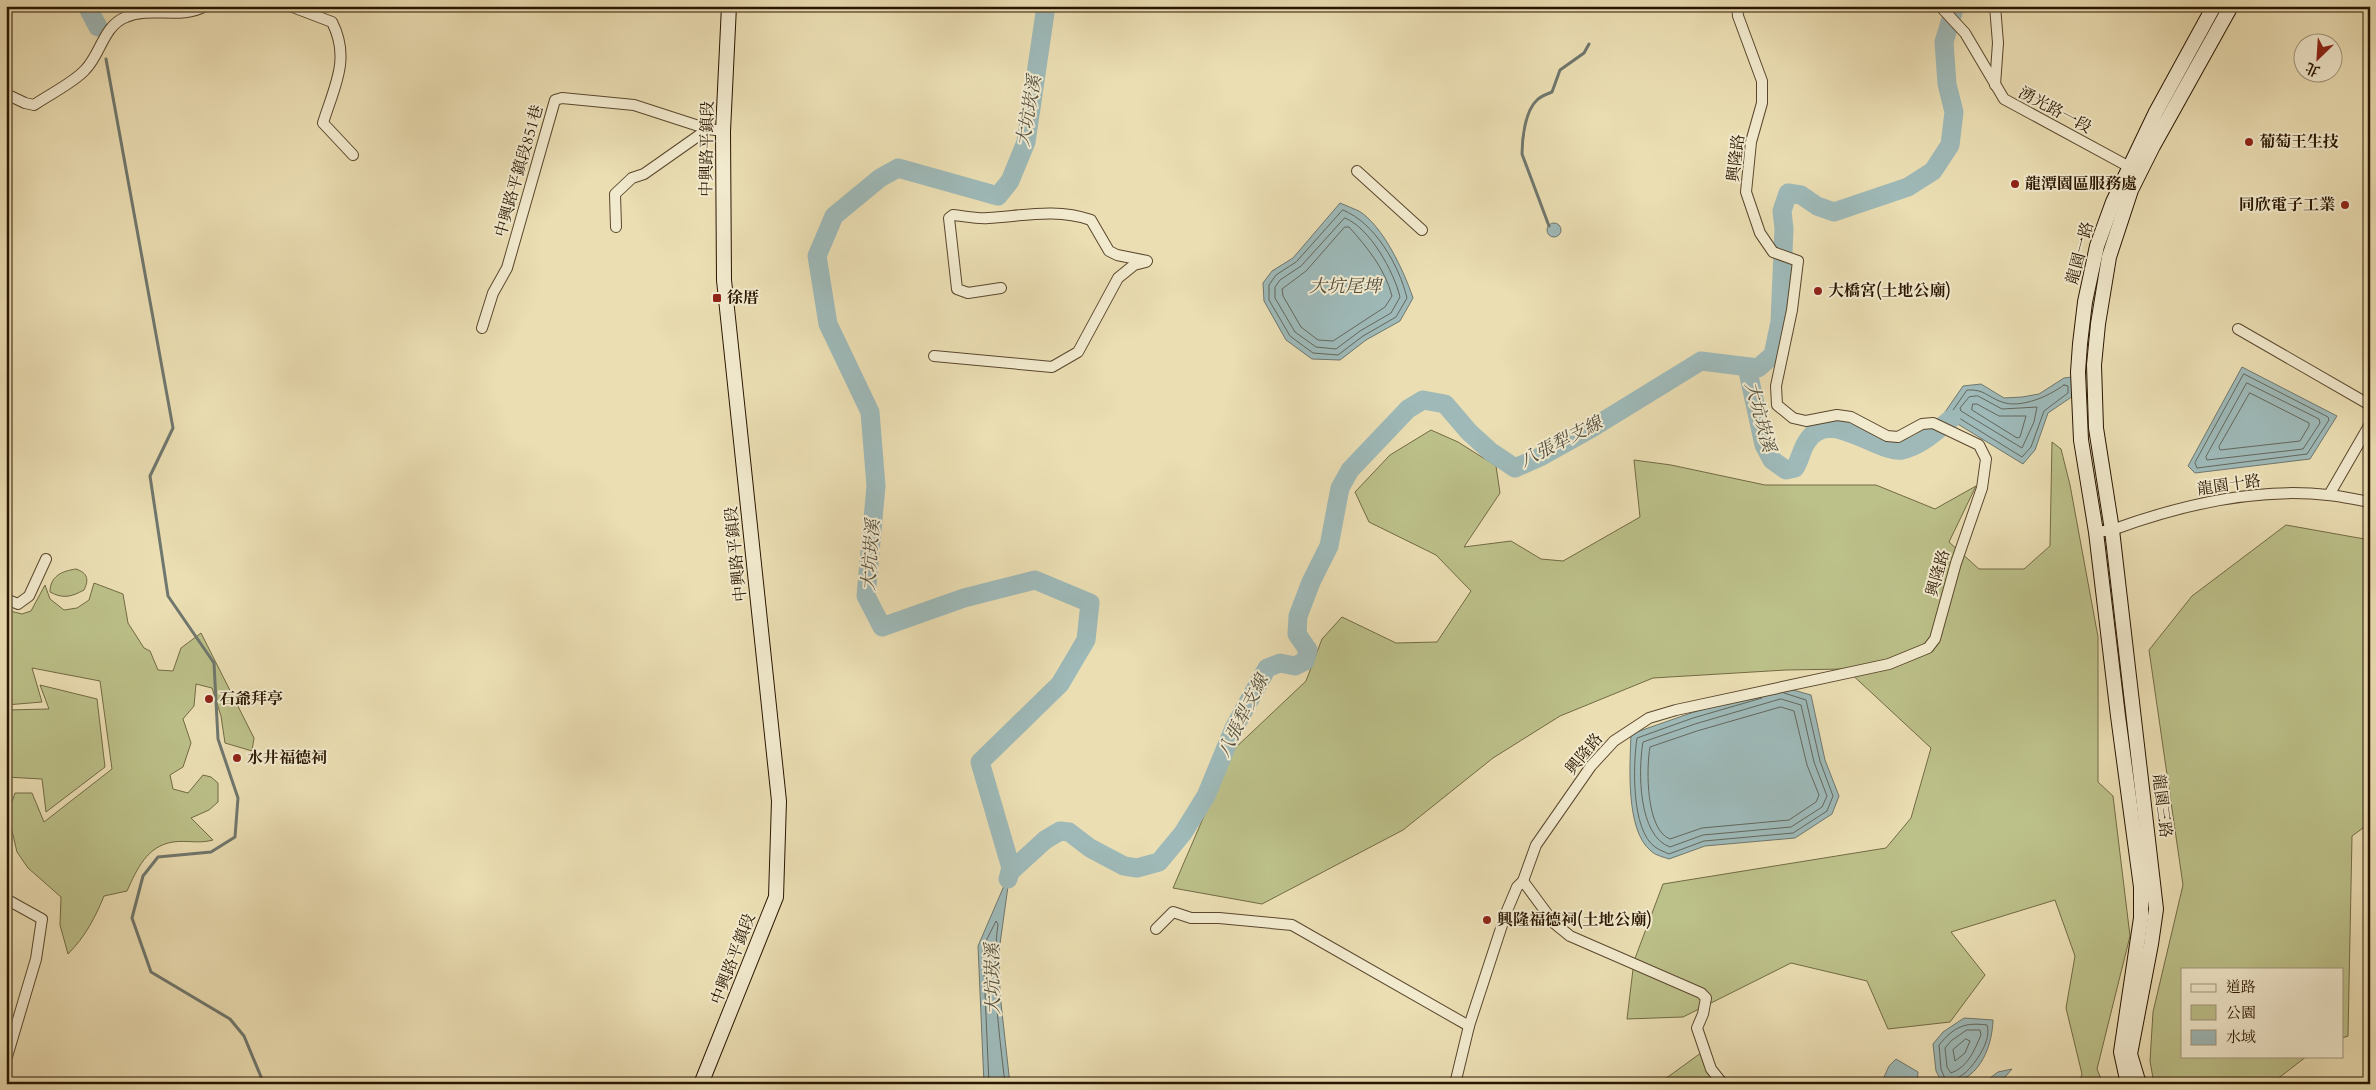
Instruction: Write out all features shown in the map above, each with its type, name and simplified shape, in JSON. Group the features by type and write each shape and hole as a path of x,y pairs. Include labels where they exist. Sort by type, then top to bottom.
{"street":[{"path":"6,94 34,105 85,70 107,32 125,17 143,13 193,12 205,6"},
{"path":"290,6 332,22 337,31 342,64 323,123 353,155"},
{"name":"中興路平鎮段","path":"701,1084 776,897 779,849 779,801 724,280 723,131 729,6"},
{"name":"興隆路","path":"1456,1083 1469,1026 1506,913 1517,887 1523,880 1536,845 1591,766 1614,741 1649,718 1676,710 1889,664 1928,648 1935,639 1956,563 1984,475 1986,459 1979,445 1933,423 1922,424 1898,437 1887,436 1851,417 1837,415 1806,420 1793,418 1777,405 1776,386 1792,310 1798,261 1773,252 1760,232 1746,192 1751,142 1762,103 1762,81 1738,16 1738,6"},
{"name":"湧光路一段","path":"1940,6 1965,33 2004,99 2134,169"},
{"path":"1995,6 1998,43 1996,85"},
{"name":"龍園一路","path":"2096,532 2081,440 2078,372 2085,302 2097,246 2134,169 2156,112 2214,6"},
{"name":"龍園一路","path":"2112,530 2096,428 2094,365 2098,324 2109,257 2134,169 2231,6"},
{"name":"中興路平鎮段851巷","path":"482,328 493,293 507,268 555,100 562,98 634,105 708,129 723,131"},
{"path":"616,228 615,194 632,178 644,174 708,129"},
{"path":"1357,172 1422,230"},
{"path":"934,356 1052,367 1078,352 1118,278 1134,265 1147,261 1117,255 1108,251 1091,220 1076,215 1039,212 986,218 953,215 949,218 957,289 968,293 1001,288"},
{"path":"2238,329 2370,404"},
{"path":"2329,494 2370,424"},
{"name":"龍園十路","path":"2096,532 2112,530 2166,512 2229,499 2280,494 2329,494 2370,502"},
{"name":"龍園三路","path":"2112,530 2156,909 2152,944 2130,1054 2139,1084"},
{"name":"龍園三路","path":"2096,532 2141,887 2141,918 2121,1052 2128,1084"},
{"path":"6,599 18,604 29,596 46,559"},
{"path":"1523,880 1554,923 1570,936 1700,993 1706,998 1703,1014 1697,1028 1712,1069 1723,1084"},
{"path":"6,899 42,919 36,959 6,1060"},
{"path":"1156,929 1173,912 1191,918 1219,918 1292,924 1469,1026"}],"green space":[{"path":"1431,430 1458,442 1496,466 1500,493 1464,547 1511,541 1541,559 1563,561 1640,517 1634,460 1671,465 1765,485 1876,485 1935,509 1976,486 1949,542 1979,569 2024,569 2050,546 2052,442 2061,449 2070,485 2098,637 2098,782 2113,796 2130,936 2097,1069 2103,1084 2079,1084 2082,1074 2066,1008 2075,956 2055,900 1951,932 1985,975 1950,1022 1888,1029 1867,981 1791,963 1683,1017 1627,1019 1634,961 1663,884 1886,848 1911,818 1931,748 1846,669 1786,670 1653,678 1560,716 1493,758 1403,830 1262,904 1173,888 1232,751 1306,681 1322,639 1342,617 1396,643 1437,642 1471,591 1436,555 1369,522 1355,492 1390,455"},
{"path":"2286,525 2370,540 2370,823 2352,836 2348,1036 2344,1037 2344,968 2181,968 2181,1058 2304,1058 2271,1084 2154,1084 2150,1061 2153,1012 2183,885 2149,650 2192,596"},
{"path":"76,569 86,577 87,583 84,590 67,596 59,596 50,592 52,582 58,575"},
{"path":"94,583 123,594 128,623 144,648 150,651 158,670 173,671 181,648 201,633 254,738 252,751 225,743 221,716 212,688 196,684 194,706 183,719 191,743 183,767 170,775 173,789 188,793 203,775 211,777 218,783 218,802 209,810 191,818 213,840 173,842 156,848 139,867 127,891 104,896 89,927 68,954 60,925 61,897 28,868 17,852 8,814 15,793 32,793 44,822 112,769 100,681 32,668 42,702 6,705 6,610 22,614 31,611 45,585 50,599 64,610 77,608 89,600"},
{"path":"40,685 97,699 105,767 46,812 42,779 6,777 6,710 49,709"},
{"path":"1705,1050 1725,1084 1661,1084 1665,1079"}],"water":[{"name":"大坑尾埤","path":"1340,203 1359,211 1376,227 1392,250 1413,298 1400,321 1366,340 1340,360 1312,359 1286,340 1264,301 1263,283 1272,271 1293,258"},
{"path":"1554,223 1559,225 1561,230 1559,235 1554,237 1549,235 1547,230 1549,225"},
{"path":"2242,367 2337,416 2310,459 2195,473 2188,466"},
{"path":"2072,377 2073,396 2048,413 2035,450 2023,464 1943,415 1963,386 1981,384 2004,398 2022,397 2039,394 2064,378"},
{"path":"1782,687 1811,695 1825,760 1839,796 1832,814 1795,838 1705,846 1669,859 1653,852 1643,841 1633,813 1630,779 1631,734 1691,713"},
{"path":"1010,872 999,951 1000,994 1010,1084 984,1084 978,946"},
{"path":"1964,1018 1993,1020 1990,1043 1986,1053 1973,1072 1955,1082 1943,1084 1936,1071 1933,1044 1943,1032"},
{"path":"1896,1059 1918,1072 1917,1084 1881,1084 1889,1066"},
{"path":"2012,1069 1999,1084 1982,1084 1998,1072"}],"waterway":[{"path":"87,6 98,27"},
{"name":"大坑崁溪","path":"1008,879 1011,868 980,762 1060,684 1086,640 1090,603 1035,580 964,598 882,627 866,596 876,486 870,412 828,324 817,256 834,216 880,178 898,168 998,196 1010,181 1026,142 1046,6"},
{"name":"八張犁支線","path":"1010,872 1045,840 1060,831 1069,832 1090,848 1124,866 1137,868 1159,862 1183,833 1206,796 1234,728 1267,668 1280,663 1295,666 1305,661 1308,650 1297,634 1298,616 1311,582 1329,546 1340,488 1350,470 1408,409 1423,400 1445,404 1469,432 1491,452 1515,468 1542,456 1592,428 1701,361 1758,368 1773,355 1780,322 1784,229 1782,211 1788,193 1801,195 1817,206 1834,212 1908,187 1933,171 1950,145 1954,112 1947,84 1944,42 1955,6"},
{"path":"1549,226 1522,154 1525,126 1533,105 1540,97 1552,92 1560,70 1584,53 1589,44"},
{"path":"106,59 173,428 150,476 168,596 214,663 218,739 238,798 235,837 211,852 158,857 143,876 132,918 151,972 230,1019 244,1036 264,1084"},
{"name":"大坑崁溪","path":"1747,367 1764,445 1772,460 1786,470 1795,468 1806,443 1815,433 1826,429 1839,430 1879,445 1902,450 1922,442 1951,419"}],"place":[{"name":"葡萄王生技","path":"2249,142"},
{"name":"龍潭園區服務處","path":"2015,184"},
{"name":"同欣電子工業","path":"2345,205"},
{"name":"大橋宮(土地公廟)","path":"1818,291"},
{"name":"徐厝","path":"717,298"},
{"name":"石爺拜亭","path":"209,699"},
{"name":"水井福德祠","path":"237,758"},
{"name":"興隆福德祠(土地公廟)","path":"1487,920"}]}
